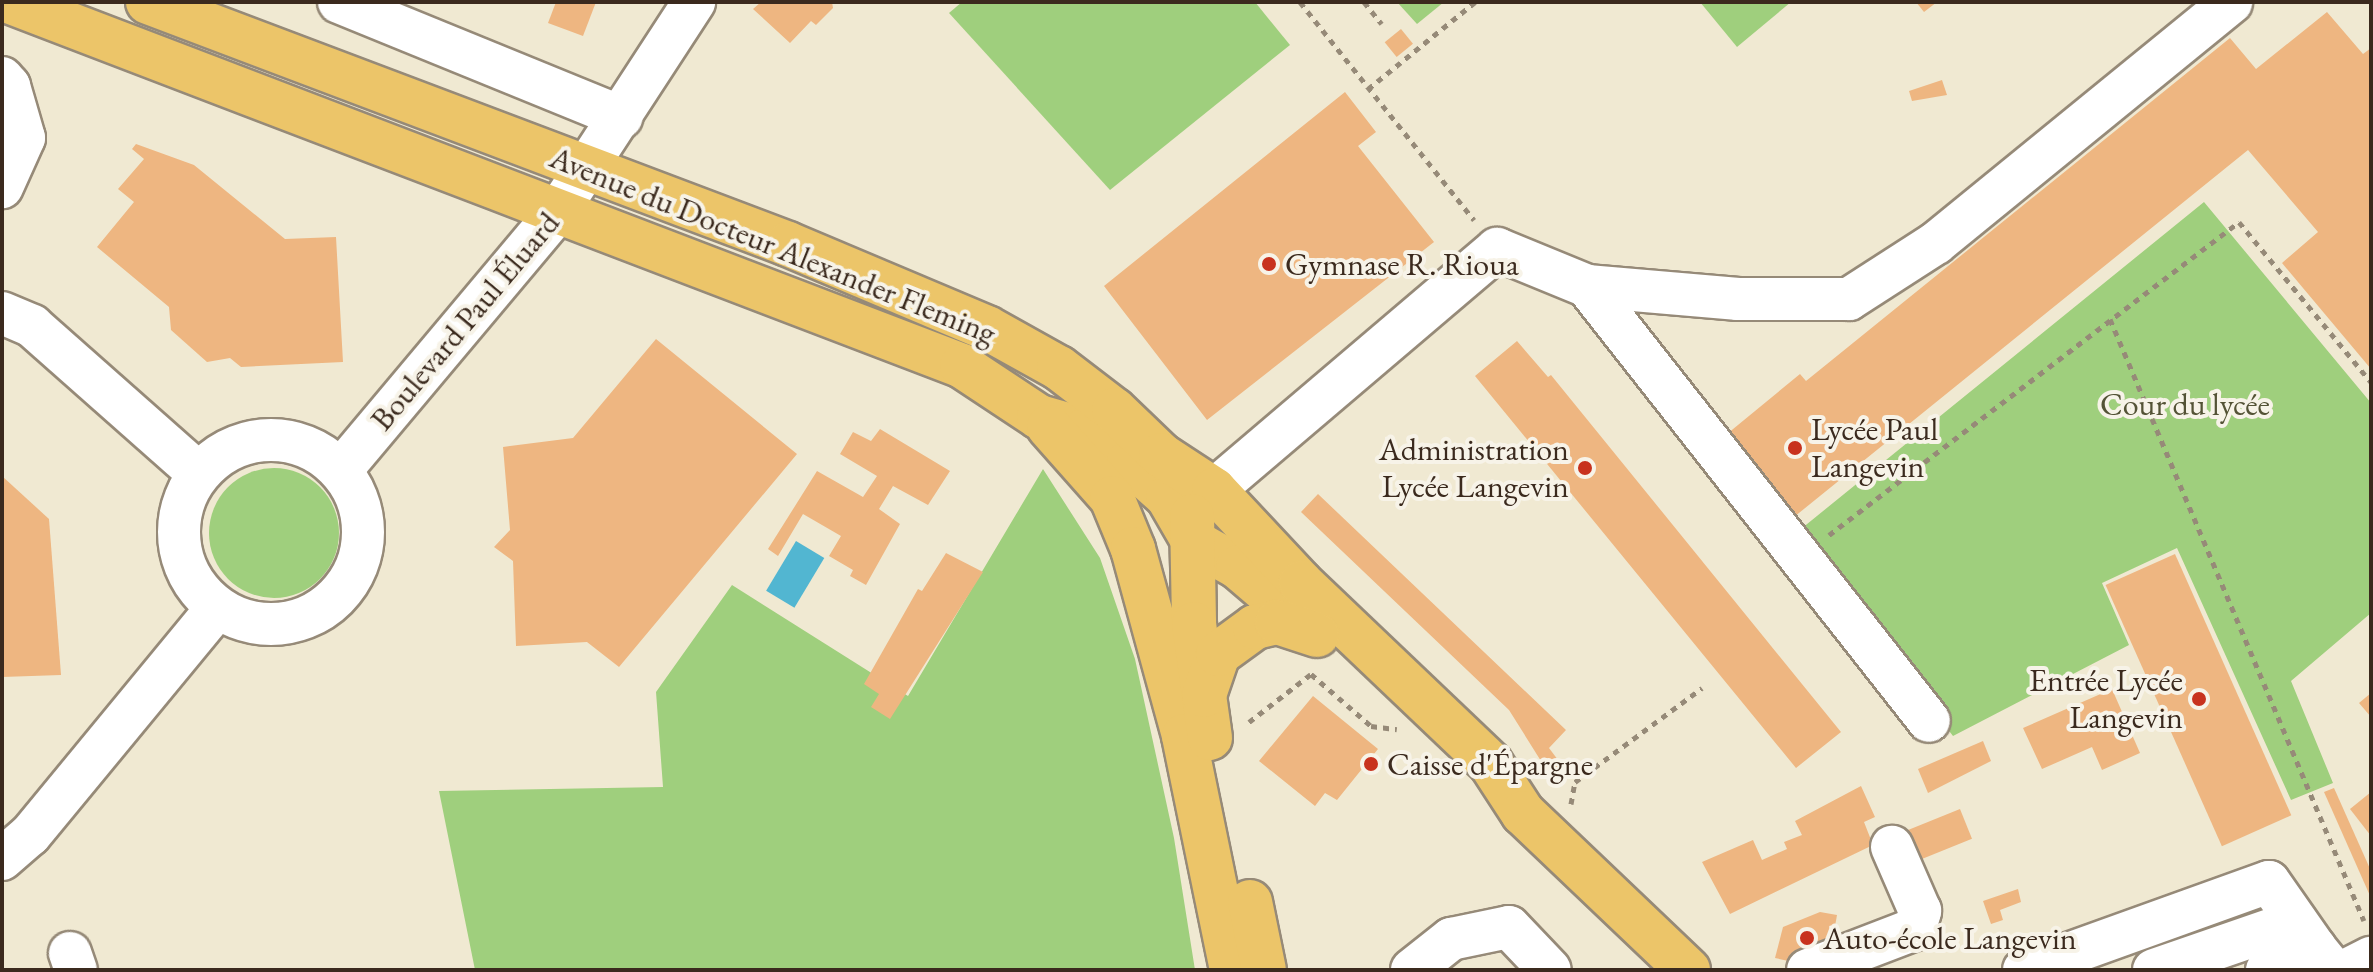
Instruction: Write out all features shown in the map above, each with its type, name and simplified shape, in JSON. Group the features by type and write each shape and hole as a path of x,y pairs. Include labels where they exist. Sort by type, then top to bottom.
{"main road":[{"name":"Avenue du Docteur Alexander Fleming","path":"11,2 556,214 962,366 1039,417 1085,430 1129,462 1168,497 1194,542 1238,567 1319,636 1408,724 1485,793 1523,813"},
{"name":"Avenue du Docteur Alexander Fleming","path":"148,2 788,244 987,328 1059,368 1114,410 1161,455 1214,490 1268,551 1491,764 1523,813 1688,970"},
{"path":"1039,417 1112,498 1149,603 1184,736 1232,970"},
{"path":"1161,455 1191,507 1194,624 1204,695 1264,970"},
{"path":"1149,603 1166,557 1194,542 1268,551"},
{"path":"1204,695 1218,654 1255,627 1277,622 1319,636"}],"street":[{"path":"339,2 621,117"},
{"name":"Boulevard Paul Éluard","path":"341,470 556,214 694,2"},
{"path":"1214,490 1497,249 1587,286 1738,299 1849,299 1936,243 2231,2"},
{"path":"2,78 9,86 24,138 2,187"},
{"path":"1587,286 1929,721"},
{"path":"2,313 32,326 198,473"},
{"path":"271,439 302,445 341,470 362,512 362,551 352,577 334,599 308,617 281,624 246,621 216,609 191,578 180,551 180,516 198,473 233,448 271,439"},
{"path":"2,892 16,847 216,609"},
{"path":"1808,970 1915,929 1920,911 1892,847"},
{"path":"2024,970 2269,882 2322,952"},
{"path":"1412,970 1451,939 1509,927 1550,970"},
{"path":"2154,970 2322,952 2371,958"},
{"path":"2267,970 2322,952"}],"path":[{"path":"1300,2 1464,207"},
{"path":"1364,2 1382,24"},
{"path":"1368,89 1475,2"},
{"path":"1800,558 2239,222 2371,382"},
{"path":"2110,319 2371,937"},
{"path":"1241,723 1311,674 1371,726 1390,732 1408,724"},
{"path":"1568,854 1590,831 1571,805 1575,782 1702,688"}],"green space":[{"path":"962,2 1255,2 1290,45 1110,190 949,13"},
{"path":"1397,2 1444,2 1417,24"},
{"path":"1700,2 1791,2 1737,47"},
{"name":"Cour du lycée","path":"2204,202 2371,403 2371,613 2291,681 2333,783 2291,800 2177,548 2102,583 2129,645 1953,736 1796,533"},
{"path":"274,468 299,473 320,487 334,508 339,533 334,558 320,579 299,593 274,598 249,593 228,579 214,558 209,533 214,508 228,487 249,473"},
{"path":"1043,469 1100,558 1135,659 1174,838 1195,970 475,970 439,791 663,787 656,692 732,585 908,696"}],"water":[{"path":"796,541 824,558 794,608 766,591"}],"building":[{"path":"556,2 596,2 583,36 548,23"},
{"path":"761,2 832,2 833,8 816,25 811,21 790,43 753,9"},
{"path":"1916,2 1937,2 1924,12"},
{"path":"2327,12 2363,54 2371,48 2371,369 2282,263 2318,232 2248,150 1794,517 1727,434 1800,374 1806,381 2230,38 2256,69"},
{"path":"1401,29 1413,44 1397,57 1385,42"},
{"path":"1942,80 1947,95 1912,101 1909,91"},
{"name":"Gymnase R. Rioua","path":"1345,92 1376,132 1358,146 1434,242 1207,420 1104,286"},
{"path":"136,144 194,165 285,239 336,237 343,362 241,367 230,358 207,362 171,330 169,307 97,247 134,202 118,189 144,159 132,149"},
{"path":"656,339 797,454 619,667 587,642 516,646 513,561 494,547 510,530 503,447 573,438"},
{"path":"1517,341 1548,377 1551,375 1841,732 1796,768 1475,376"},
{"path":"880,429 950,471 928,505 893,486 879,509 900,524 866,585 850,576 853,570 829,556 841,536 803,514 778,556 768,549 817,471 863,497 877,476 840,454 853,432 871,441"},
{"path":"2,476 49,519 61,675 2,677"},
{"path":"1318,494 1566,730 1549,748 1564,768 1551,777 1509,710 1301,512"},
{"path":"946,553 983,572 890,719 871,707 879,694 864,684 918,589 922,591"},
{"name":"Entrée Lycée Langevin","path":"2175,554 2291,815 2222,846 2106,585"},
{"path":"2112,689 2140,753 2102,770 2092,747 2042,769 2023,728"},
{"path":"2371,693 2371,717 2359,703"},
{"path":"1313,696 1378,749 1337,800 1325,793 1315,806 1259,761"},
{"path":"1983,741 1991,761 1928,793 1918,769"},
{"path":"1861,786 1875,817 1864,822 1873,845 1730,914 1702,862 1753,840 1762,860 1787,849 1784,842 1802,835 1795,821"},
{"path":"2334,788 2371,871 2371,898 2324,792"},
{"path":"2371,792 2371,836 2350,809"},
{"path":"1960,809 1972,839 1915,862 1903,832"},
{"path":"2018,889 2021,902 2000,910 2003,920 1991,924 1983,901"},
{"name":"Auto-école Langevin","path":"1820,912 1837,915 1831,949 1793,962 1775,958 1783,927"}],"place":[{"name":"Gymnase R. Rioua","path":"1269,264"},
{"name":"Lycée Paul Langevin","path":"1795,448"},
{"name":"Administration Lycée Langevin","path":"1585,468"},
{"name":"Entrée Lycée Langevin","path":"2199,699"},
{"name":"Caisse d'Épargne","path":"1371,764"},
{"name":"Auto-école Langevin","path":"1807,938"}]}
